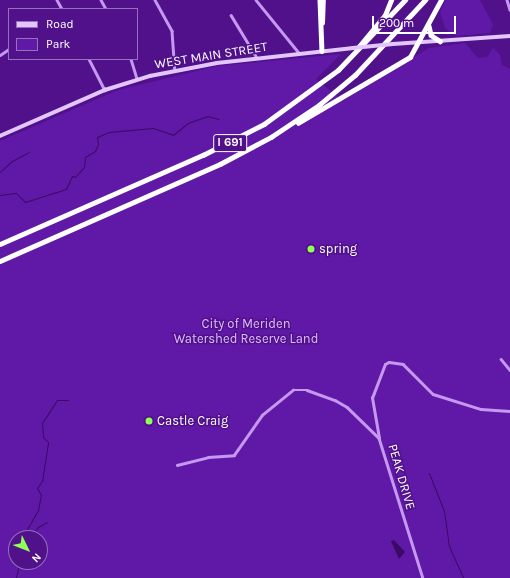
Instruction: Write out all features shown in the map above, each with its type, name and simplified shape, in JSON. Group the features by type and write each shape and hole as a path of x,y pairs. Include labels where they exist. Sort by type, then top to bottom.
{"highway":[{"path":"320,0 322,51"},
{"path":"322,23 324,0"},
{"path":"342,66 385,15 391,0"},
{"name":"I 691","path":"0,244 239,138 294,105 342,66 405,0"},
{"name":"I 691","path":"0,261 220,164 277,134 355,75 425,0"},
{"path":"277,134 406,59 420,42 441,0"},
{"path":"429,26 431,34 440,41"}],"main road":[{"name":"WEST MAIN STREET","path":"0,136 105,90 137,79 175,70 257,58 322,51 393,44 510,36"}],"street":[{"path":"155,0 172,31 175,70"},
{"path":"256,0 299,54"},
{"path":"507,0 510,10"},
{"path":"231,15 257,58"},
{"path":"90,60 105,90"},
{"path":"131,60 137,79"},
{"path":"501,359 510,370"},
{"path":"379,438 372,398 385,364 390,362 403,364 433,394 481,409 510,412"},
{"name":"PEAK DRIVE","path":"177,465 208,457 234,455 262,414 296,389 312,391 347,407 379,438 423,578"}],"green space":[{"path":"446,0 480,0 493,25 490,33 457,36 450,32 445,28 440,12"},
{"name":"City of Meriden Watershed Reserve Land","path":"465,43 478,58 487,57 493,48 500,55 502,65 510,69 510,578 0,578 0,141 118,90 217,66 341,54 316,79 343,101 429,48"}],"shaded area":[{"path":"394,540 405,552 399,559 391,541"}],"waterway":[{"path":"0,195 16,193 25,202 66,189 72,176 75,177 84,167 85,157 95,151 98,144 97,137 109,132 153,128 173,135 188,123 207,116 219,119"},
{"path":"0,172 12,161 29,152"},
{"path":"27,530 38,510 41,495 37,488 42,481 48,442 43,437 42,423 57,400 68,400"},
{"path":"429,473 444,511 449,546 463,578"},
{"path":"36,530 38,527 47,522"},
{"path":"16,578 18,570"}],"place":[{"name":"spring","path":"311,249"},
{"name":"Castle Craig","path":"149,421"}]}
